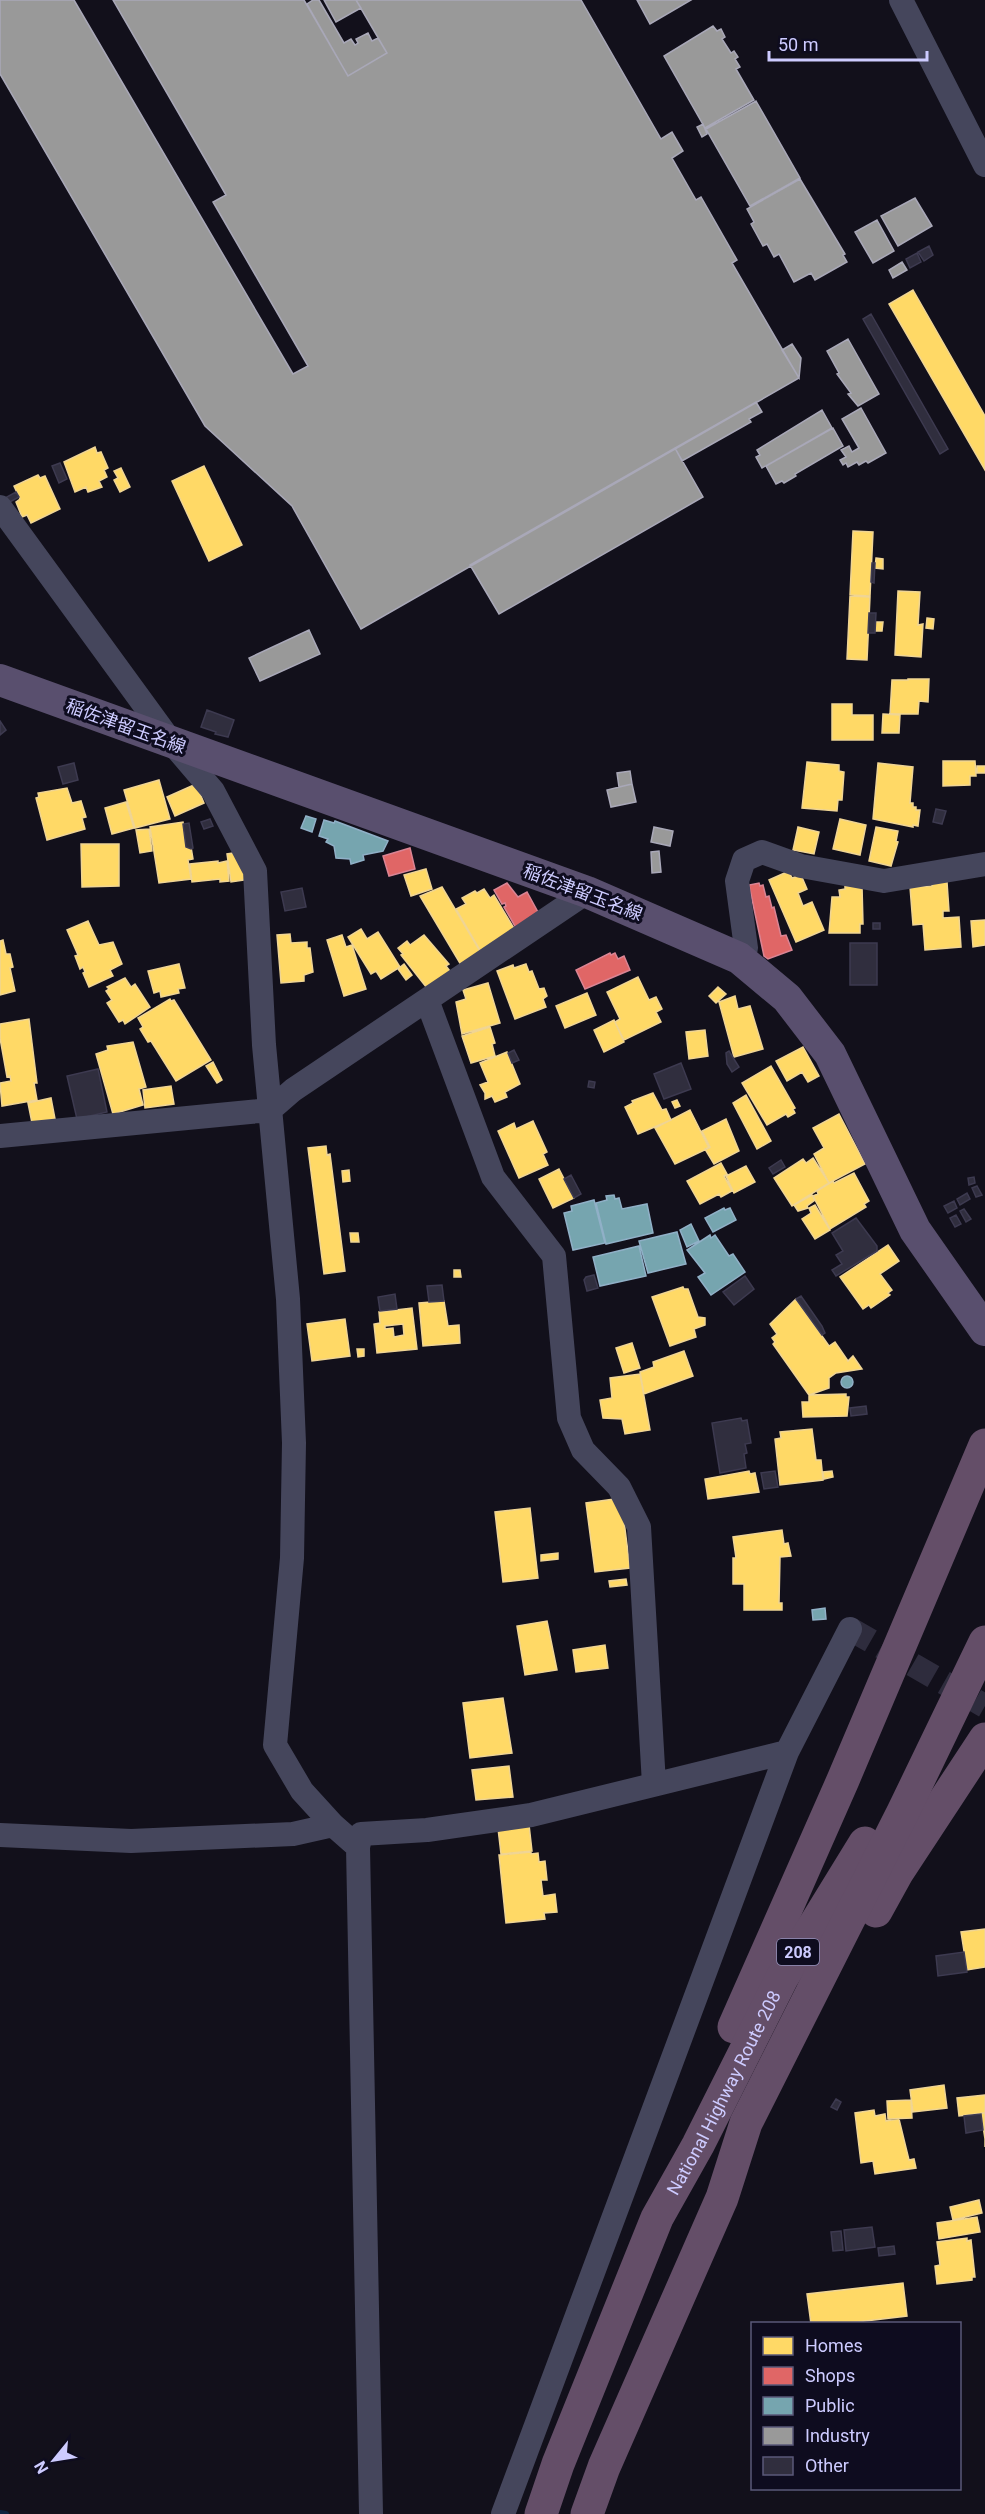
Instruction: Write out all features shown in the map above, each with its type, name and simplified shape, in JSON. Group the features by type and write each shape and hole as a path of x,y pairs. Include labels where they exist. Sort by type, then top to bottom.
{"highway":[{"path":"657,2218 684,2140 843,1780 985,1445"},
{"path":"955,1515 985,1483"},
{"name":"National Highway Route 208","path":"588,2514 604,2467 722,2198 746,2123 903,1812 985,1642"},
{"name":"National Highway Route 208","path":"541,2514 558,2464 657,2218 698,2145 782,1978 957,1697"},
{"path":"722,2198 819,2011 892,1883 985,1739"}],"main road":[{"name":"稲佐津留玉名線","path":"0,680 587,892 739,958 787,998 830,1054 915,1230 985,1330"}],"street":[{"path":"901,0 985,165"},
{"path":"0,507 172,742 213,791 255,871 270,1110 288,1299 294,1443 292,1558 275,1745 302,1791 333,1825 358,1847"},
{"path":"739,958 746,948 737,881 744,860 762,852 801,866 884,881 985,864"},
{"path":"0,1136 270,1110 293,1090 587,892"},
{"path":"427,1000 493,1177 554,1256 569,1418 583,1450 619,1487 639,1527 654,1784"},
{"path":"503,2514 787,1752 850,1629"},
{"path":"371,2514 358,1847 361,1834 427,1830 531,1815 787,1752"},
{"path":"0,1835 131,1841 293,1834 333,1825"}],"building: Homes":[{"path":"913,290 985,416 985,470 889,304"},
{"path":"95,447 97,453 101,452 108,468 104,470 107,477 99,481 102,487 88,492 86,487 75,492 64,462"},
{"path":"204,466 242,545 209,561 172,481"},
{"path":"121,468 130,487 120,492 114,480 118,478 114,471"},
{"path":"38,475 40,478 45,476 60,509 31,523 27,515 22,517 16,502 20,499 14,486"},
{"path":"853,531 873,532 870,596 850,595"},
{"path":"876,558 883,559 883,569 875,568"},
{"path":"898,591 920,592 918,625 923,624 921,657 895,655"},
{"path":"850,596 870,597 867,660 847,659"},
{"path":"927,618 934,619 933,629 926,628"},
{"path":"875,622 883,622 882,631 875,631"},
{"path":"929,679 928,702 919,701 918,714 890,714 892,680"},
{"path":"832,704 852,704 852,715 873,715 873,740 832,740"},
{"path":"883,714 900,715 899,733 882,733"},
{"path":"943,761 975,761 976,776 970,776 970,785 943,786"},
{"path":"807,762 839,765 839,771 844,772 842,800 838,800 837,811 802,808"},
{"path":"878,763 913,767 910,803 913,803 916,810 920,810 918,826 873,819"},
{"path":"977,766 985,766 985,773 977,773"},
{"path":"159,780 170,819 135,828 124,790"},
{"path":"196,784 204,803 175,816 167,797"},
{"path":"67,788 72,803 81,801 86,817 82,818 85,829 47,840 36,798 39,797 38,793"},
{"path":"126,802 134,828 112,834 105,808"},
{"path":"840,819 866,825 860,855 833,849"},
{"path":"183,822 186,847 191,847 193,859 188,860 191,879 159,883 150,827"},
{"path":"798,827 819,832 814,854 793,850"},
{"path":"876,827 898,831 896,841 898,842 891,866 869,861"},
{"path":"149,829 152,851 140,853 136,830"},
{"path":"81,844 119,844 119,886 82,887"},
{"path":"246,851 250,879 231,882 227,854"},
{"path":"218,861 218,863 227,861 229,881 220,882 220,879 192,882 190,864"},
{"path":"426,869 432,889 411,896 404,875"},
{"path":"789,871 792,878 801,875 807,889 798,893 803,906 812,902 824,930 796,942 769,880"},
{"path":"947,882 949,911 943,911 943,918 959,917 961,947 925,950 923,924 913,925 910,887 932,886 932,883"},
{"path":"845,886 862,886 863,924 860,924 860,933 829,933 832,897 840,897 839,890 845,889"},
{"path":"442,887 484,958 464,970 420,896"},
{"path":"484,889 490,898 494,895 515,930 481,952 456,909 466,904 462,898"},
{"path":"985,920 985,945 973,947 971,921"},
{"path":"88,921 99,945 113,942 122,964 110,970 113,976 89,987 83,967 80,969 75,956 78,955 67,930"},
{"path":"361,929 367,939 378,932 400,967 381,979 376,971 371,974 348,937"},
{"path":"290,934 291,943 307,942 313,972 304,975 304,981 281,983 277,935"},
{"path":"342,935 346,947 352,945 366,989 344,996 327,940"},
{"path":"424,935 449,964 446,966 453,975 427,988 398,948 407,941 410,945"},
{"path":"3,940 6,954 10,954 13,967 10,968 15,991 0,995 0,941"},
{"path":"179,964 185,988 178,989 179,993 161,997 160,991 154,993 148,971"},
{"path":"404,964 412,975 406,980 398,969"},
{"path":"526,964 529,972 532,971 539,989 544,988 547,996 543,999 546,1007 515,1019 497,971 513,965 514,968"},
{"path":"638,977 649,1000 656,997 662,1009 656,1012 661,1022 624,1040 615,1022 620,1019 607,992"},
{"path":"125,978 131,987 135,984 150,1007 125,1024 123,1020 119,1022 107,1003 112,1000 106,991 109,989 107,987"},
{"path":"488,983 500,1023 462,1034 456,1002 466,999 463,990"},
{"path":"718,987 726,994 716,1003 709,996"},
{"path":"587,993 596,1015 565,1028 556,1006"},
{"path":"735,996 738,1009 750,1006 763,1049 734,1057 719,1002"},
{"path":"170,999 174,1000 211,1060 176,1081 151,1041 148,1042 140,1029 143,1027 138,1018"},
{"path":"29,1019 37,1100 2,1106 0,1083 11,1081 10,1076 7,1077 0,1038 0,1024"},
{"path":"614,1020 624,1042 604,1052 594,1030"},
{"path":"490,1027 495,1043 492,1044 495,1056 471,1063 462,1036"},
{"path":"705,1030 708,1056 689,1059 686,1032"},
{"path":"133,1042 146,1087 139,1089 143,1105 113,1114 96,1054 108,1050 107,1046"},
{"path":"803,1047 819,1076 808,1082 802,1072 787,1081 776,1061"},
{"path":"507,1052 520,1084 505,1092 507,1097 495,1102 492,1096 485,1099 485,1093 480,1085 488,1082 480,1063"},
{"path":"213,1062 222,1080 217,1083 206,1066"},
{"path":"771,1066 795,1108 793,1109 795,1113 788,1117 786,1114 767,1125 742,1083"},
{"path":"171,1086 174,1104 145,1108 143,1090"},
{"path":"653,1093 662,1110 666,1109 671,1120 638,1134 625,1107 633,1103 632,1101"},
{"path":"746,1095 771,1141 757,1149 733,1103"},
{"path":"51,1098 55,1119 32,1123 28,1103"},
{"path":"677,1100 680,1106 675,1108 672,1102"},
{"path":"690,1110 709,1148 675,1164 655,1128"},
{"path":"839,1114 865,1164 829,1183 814,1154 824,1148 813,1128"},
{"path":"726,1119 739,1151 714,1164 705,1149 710,1147 702,1131"},
{"path":"533,1121 547,1152 543,1154 548,1165 519,1178 498,1131 514,1123 516,1129"},
{"path":"326,1146 327,1155 330,1154 345,1271 324,1274 308,1148"},
{"path":"813,1158 829,1183 792,1206 774,1178 803,1159 806,1163"},
{"path":"721,1163 727,1174 724,1176 732,1191 721,1197 719,1194 700,1204 687,1181"},
{"path":"746,1166 755,1182 734,1193 726,1176"},
{"path":"559,1169 574,1198 553,1208 539,1179"},
{"path":"349,1170 350,1181 343,1182 342,1171"},
{"path":"854,1173 869,1201 864,1204 866,1207 830,1229 813,1196 833,1181 834,1183"},
{"path":"812,1195 815,1200 807,1206 808,1208 798,1211 794,1205"},
{"path":"815,1205 830,1230 815,1239 802,1219 811,1213 809,1208"},
{"path":"350,1233 358,1233 359,1242 351,1242"},
{"path":"888,1245 899,1261 880,1274 892,1290 888,1293 890,1295 871,1308 869,1305 863,1309 840,1277"},
{"path":"454,1270 460,1270 461,1277 454,1277"},
{"path":"683,1287 688,1289 698,1317 705,1318 705,1325 694,1329 696,1337 670,1346 652,1297"},
{"path":"796,1299 829,1346 835,1342 848,1361 853,1356 862,1369 836,1373 829,1378 829,1388 809,1395 773,1344 775,1342 772,1338 777,1334 770,1324"},
{"path":"444,1301 448,1326 459,1325 460,1343 423,1346 419,1303"},
{"path":"412,1308 417,1349 377,1353 374,1324 380,1323 379,1312","holes":["403,1324 404,1335 394,1337 393,1328 385,1329 385,1326"]},
{"path":"345,1319 350,1356 312,1361 307,1324"},
{"path":"632,1343 640,1368 624,1373 616,1348"},
{"path":"357,1349 364,1349 364,1356 358,1357"},
{"path":"684,1351 693,1376 644,1394 640,1372 654,1367 653,1362"},
{"path":"640,1374 650,1430 625,1434 622,1419 603,1418 600,1400 612,1398 610,1378"},
{"path":"846,1394 846,1397 849,1397 847,1416 803,1417 802,1402 809,1402 809,1395"},
{"path":"812,1429 816,1460 821,1460 823,1480 780,1485 775,1439 781,1438 780,1432"},
{"path":"749,1471 750,1474 755,1473 759,1492 708,1499 705,1479"},
{"path":"832,1471 833,1477 824,1479 823,1472"},
{"path":"621,1498 630,1568 595,1572 586,1503"},
{"path":"530,1508 538,1578 503,1582 495,1512"},
{"path":"782,1530 784,1544 788,1543 791,1556 780,1557 779,1603 782,1603 782,1610 744,1610 744,1584 733,1584 733,1558 736,1558 733,1537"},
{"path":"558,1553 558,1559 541,1561 541,1555"},
{"path":"626,1579 627,1585 610,1587 609,1581"},
{"path":"547,1621 557,1670 525,1675 517,1626"},
{"path":"605,1645 608,1668 576,1672 573,1650"},
{"path":"503,1698 512,1753 470,1758 463,1703"},
{"path":"509,1766 513,1797 476,1800 472,1770"},
{"path":"528,1816 532,1851 501,1854 497,1820"},
{"path":"531,1852 531,1854 538,1853 539,1862 545,1861 547,1880 541,1880 543,1896 555,1894 557,1912 544,1913 545,1919 506,1923 499,1855"},
{"path":"985,1929 985,1967 967,1970 961,1932"},
{"path":"944,2085 947,2108 913,2112 910,2090"},
{"path":"985,2095 985,2113 959,2116 957,2098"},
{"path":"911,2100 912,2118 888,2119 887,2101"},
{"path":"874,2110 875,2116 885,2114 886,2121 899,2119 909,2160 914,2159 916,2168 875,2174 873,2161 861,2163 855,2113"},
{"path":"981,2113 985,2113 985,2139"},
{"path":"979,2200 982,2213 953,2220 950,2207"},
{"path":"977,2217 980,2232 939,2239 937,2223"},
{"path":"967,2238 967,2241 971,2240 975,2277 972,2277 972,2280 937,2284 935,2266 940,2265 937,2242"},
{"path":"903,2283 907,2316 857,2322 811,2322 807,2294"}],"building: Shops":[{"path":"410,848 415,869 389,876 383,856"},
{"path":"507,883 518,897 527,892 539,914 516,928 504,907 505,903 502,904 494,890"},
{"path":"759,883 760,886 763,885 766,897 769,896 772,908 774,907 781,936 786,935 792,950 768,959 764,956 749,885"},
{"path":"610,953 611,955 615,953 618,959 624,956 630,970 585,989 576,970"}],"building: Public":[{"path":"306,816 316,819 312,832 301,828"},
{"path":"324,820 334,823 335,821 388,841 383,851 363,855 364,860 351,864 350,859 336,858 334,846 326,842 328,839 319,836"},
{"path":"614,1195 615,1199 619,1198 622,1209 647,1204 653,1233 606,1244 596,1203 607,1200 606,1196"},
{"path":"594,1200 605,1243 573,1250 564,1213 572,1211 571,1206"},
{"path":"724,1208 725,1210 730,1208 736,1220 713,1232 705,1218"},
{"path":"691,1224 699,1241 687,1247 680,1230"},
{"path":"677,1232 686,1264 648,1273 639,1241"},
{"path":"710,1235 711,1238 715,1235 729,1256 733,1254 745,1272 711,1295 698,1277 705,1273 687,1250"},
{"path":"639,1246 646,1276 600,1286 593,1257"},
{"path":"847,1376 853,1382 847,1388 841,1382"},
{"path":"825,1608 826,1619 813,1620 812,1610"}],"building: Industry":[{"path":"0,0 74,0 293,374 308,366 213,202 226,195 113,0 304,0 348,76 387,53 356,0 581,0 661,139 672,132 683,151 672,158 696,200 701,197 737,260 732,263 799,378 361,629 292,506 205,426 0,74"},
{"path":"313,0 319,0 344,43 351,39 355,45 358,43 356,39 368,33 372,41 378,38 387,53 348,76 307,4"},
{"path":"324,0 356,0 361,8 336,22"},
{"path":"637,0 691,0 650,24"},
{"path":"713,26 717,31 721,29 725,37 722,39 731,53 734,51 738,57 735,59 740,67 736,69 754,100 705,128 664,56"},
{"path":"756,101 800,178 750,206 706,129"},
{"path":"703,124 707,134 702,137 697,127"},
{"path":"800,179 845,254 843,255 847,262 815,280 811,273 794,282 779,254 774,257 767,244 763,246 751,224 754,222 747,209"},
{"path":"915,198 932,226 898,246 881,216"},
{"path":"877,220 894,251 873,263 855,232"},
{"path":"902,262 907,270 893,278 889,270"},
{"path":"848,339 879,394 858,406 848,394 851,393 837,374 839,373 827,351"},
{"path":"792,344 801,358 799,378 782,350"},
{"path":"756,402 762,412 749,419 751,422 682,461 675,448"},
{"path":"861,408 886,453 868,463 866,461 859,465 857,462 848,467 840,460 846,457 841,450 849,446 852,452 859,448 842,419"},
{"path":"822,410 832,428 762,468 756,457 760,455 757,450"},
{"path":"833,428 843,446 784,483 782,481 776,484 766,466"},
{"path":"675,448 703,497 499,614 470,565"},
{"path":"309,630 320,654 260,681 249,658"},
{"path":"630,771 632,784 619,787 617,773"},
{"path":"632,784 636,802 611,807 607,790"},
{"path":"654,827 673,831 670,846 651,842"},
{"path":"659,851 661,872 652,873 651,852"}],"building: Other":[{"path":"929,246 933,255 924,261 918,252"},
{"path":"917,253 921,262 910,268 906,259"},
{"path":"871,314 948,449 940,454 863,319"},
{"path":"60,463 67,479 59,483 52,466"},
{"path":"16,492 19,497 8,503 5,498"},
{"path":"872,563 875,563 874,583 871,582"},
{"path":"869,613 876,613 875,633 868,633"},
{"path":"207,710 234,720 228,737 201,727"},
{"path":"0,721 6,730 0,735"},
{"path":"74,763 78,780 63,784 58,767"},
{"path":"936,809 946,811 942,824 933,822"},
{"path":"210,819 213,826 204,829 201,822"},
{"path":"189,823 193,848 191,849 186,847 183,824"},
{"path":"302,888 306,907 285,911 281,892"},
{"path":"873,923 880,923 880,929 873,929"},
{"path":"850,943 877,943 877,985 850,985"},
{"path":"514,1050 519,1060 512,1063 508,1053"},
{"path":"729,1051 739,1067 732,1072 727,1064 726,1053"},
{"path":"681,1063 691,1089 664,1099 654,1074"},
{"path":"98,1069 107,1112 77,1119 67,1076"},
{"path":"589,1081 595,1082 594,1088 588,1087"},
{"path":"781,1160 785,1167 773,1174 769,1168"},
{"path":"571,1175 581,1194 574,1198 564,1179"},
{"path":"974,1177 975,1183 969,1185 968,1178"},
{"path":"977,1186 982,1195 976,1197 972,1188"},
{"path":"967,1193 970,1199 960,1205 957,1199"},
{"path":"954,1201 957,1208 948,1213 944,1206"},
{"path":"964,1209 971,1219 966,1222 960,1211"},
{"path":"956,1215 961,1224 955,1227 950,1218"},
{"path":"856,1218 877,1246 877,1251 836,1276 832,1270 842,1264 836,1255 843,1251 832,1233"},
{"path":"594,1275 598,1288 587,1291 584,1280"},
{"path":"745,1276 754,1289 734,1305 723,1292"},
{"path":"442,1285 444,1301 429,1302 427,1286"},
{"path":"395,1294 397,1309 380,1311 378,1297"},
{"path":"801,1296 822,1326 825,1333 822,1335 796,1299"},
{"path":"866,1406 867,1414 851,1416 850,1408"},
{"path":"741,1418 742,1421 747,1420 751,1443 745,1444 746,1468 720,1473 712,1423"},
{"path":"775,1471 778,1487 764,1489 761,1473"},
{"path":"964,1952 967,1972 938,1976 936,1956"},
{"path":"836,2099 841,2102 837,2110 831,2107"},
{"path":"981,2114 983,2130 966,2133 964,2116"},
{"path":"872,2227 875,2247 846,2251 844,2230"},
{"path":"841,2231 843,2250 833,2251 831,2232"},
{"path":"894,2246 895,2254 879,2256 878,2248"}],"waterway":[{"path":"0,2513 6,2514"}],"tunnel":[{"path":"850,1629 985,1706"}]}
